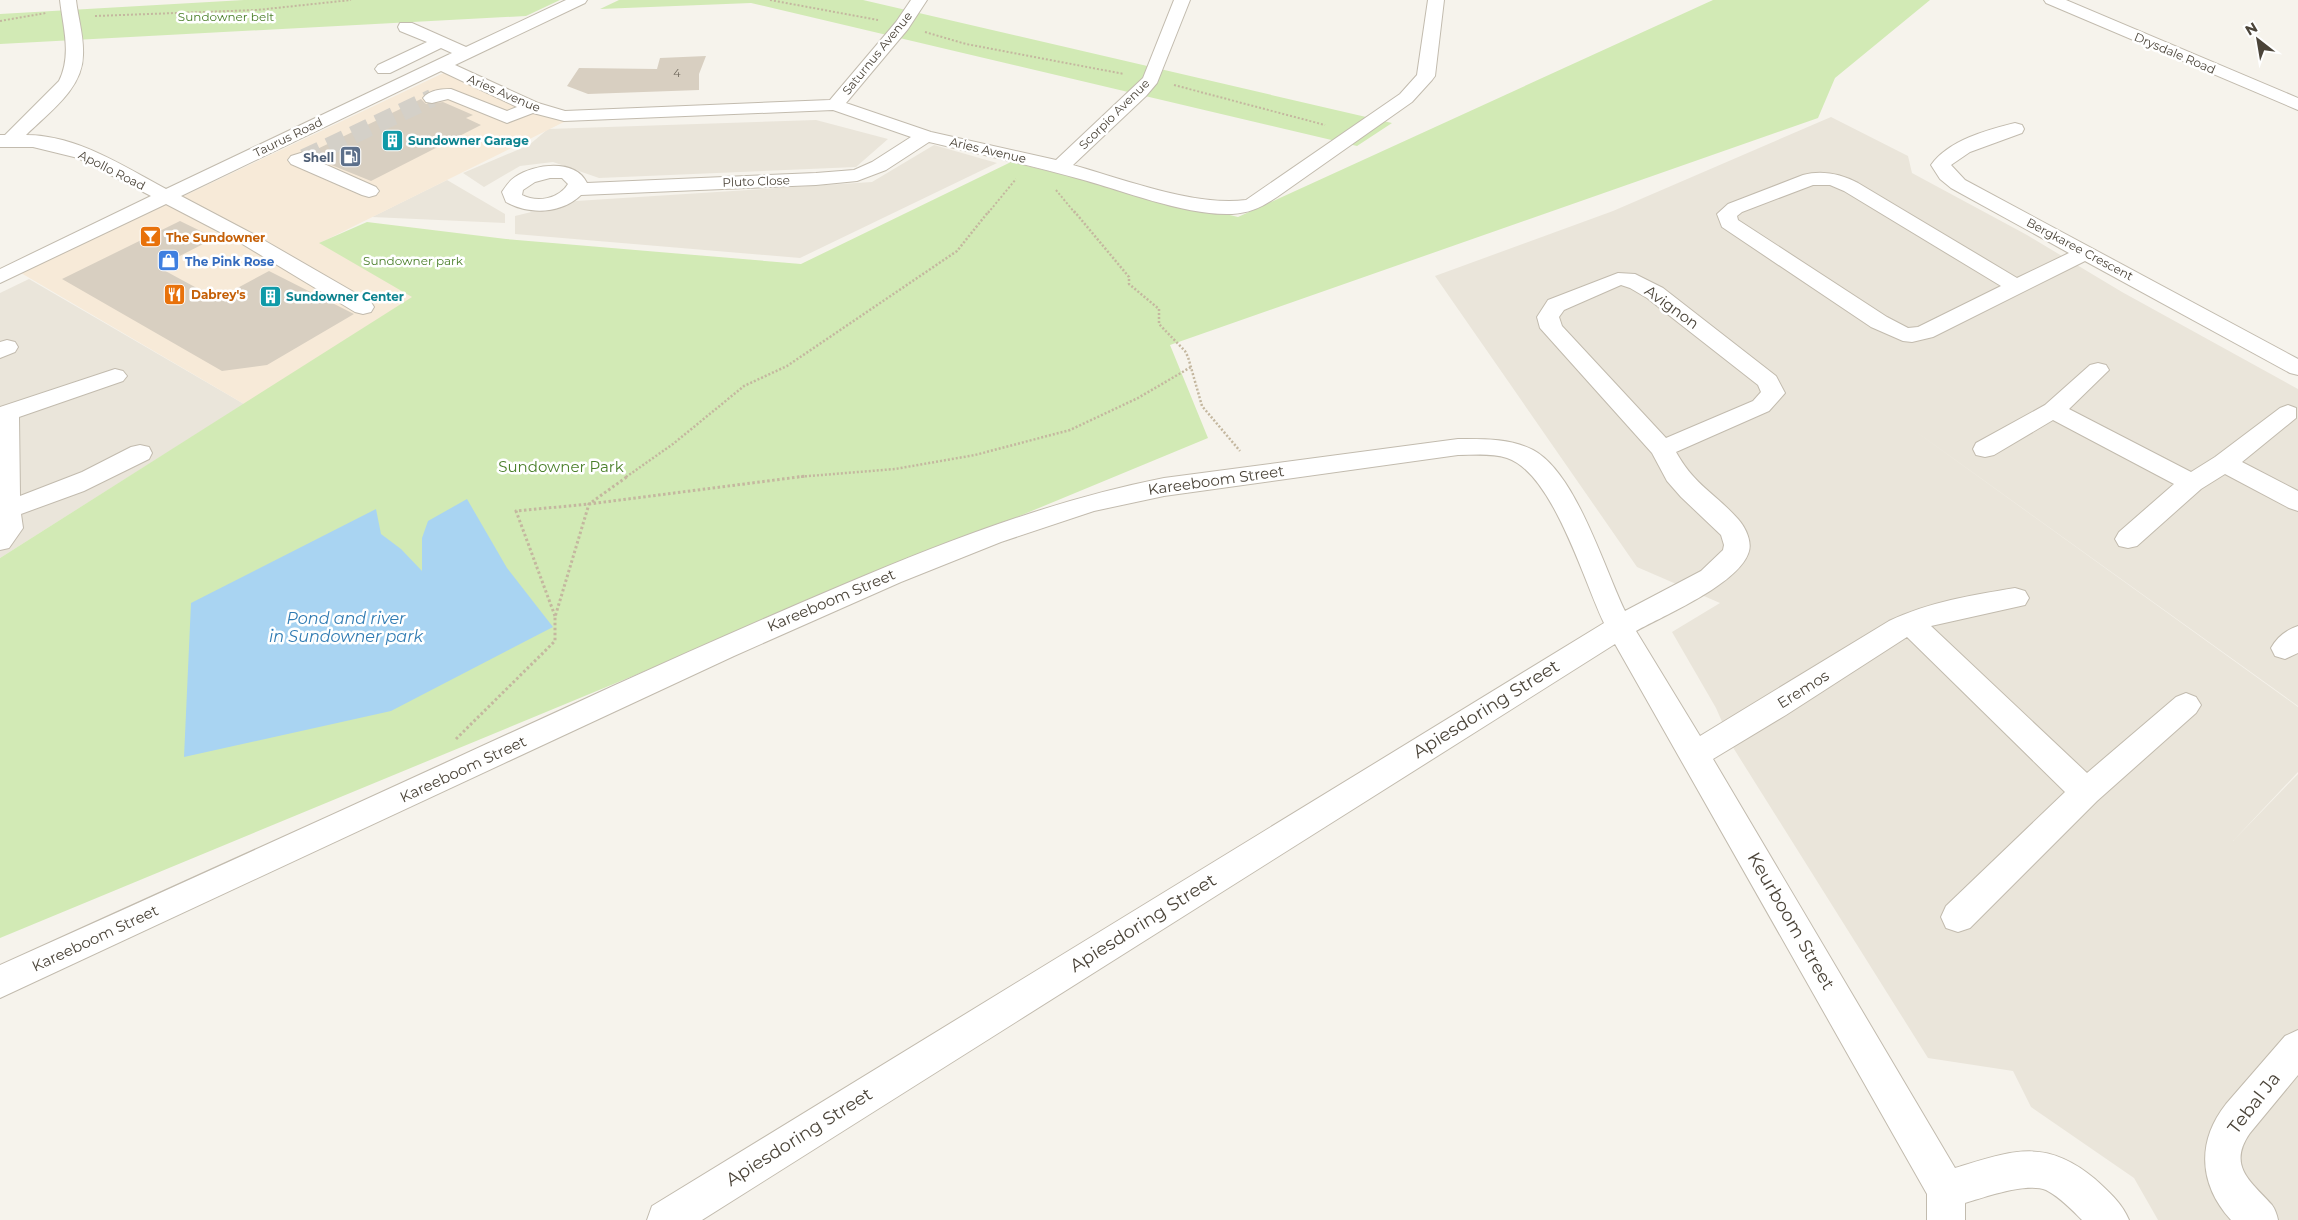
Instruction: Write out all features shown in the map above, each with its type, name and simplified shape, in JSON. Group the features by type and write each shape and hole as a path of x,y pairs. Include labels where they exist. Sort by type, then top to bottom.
{"street":[{"name":"Taurus Road","path":"0,278 164,196 578,0"},
{"name":"Saturnus Avenue","path":"835,105 902,25 919,0"},
{"name":"Scorpio Avenue","path":"1060,167 1151,79 1182,0"},
{"name":"Aries Avenue","path":"440,65 532,107 554,114 574,116 835,105 926,136 1060,167 1177,200 1209,207 1232,208 1252,205 1406,98 1426,76 1436,0"},
{"name":"Drysdale Road","path":"2052,0 2298,105"},
{"path":"5,141 68,83 74,73 75,57 68,8"},
{"path":"406,27 466,53"},
{"path":"384,69 441,42"},
{"path":"432,98 442,94 451,94 506,118 532,107"},
{"path":"347,109 364,118"},
{"name":"Bergkaree Crescent","path":"2015,129 1954,152 1944,159 1941,165 1947,175 1958,184 2087,252 2298,368"},
{"name":"Pluto Close","path":"576,189 816,179 857,175 879,166 926,136"},
{"name":"Apollo Road","path":"5,141 33,141 56,145 85,154 246,238 363,307"},
{"path":"266,148 301,159 369,191"},
{"path":"2015,286 1851,187 1836,181 1819,178 1810,179 1735,208 1727,214 1729,223 1749,237 1879,322 1903,334 1912,335 1934,329 2015,286 2087,252"},
{"name":"Avignon","path":"1619,627 1711,578 1735,554 1737,545 1734,534 1729,526 1690,491 1676,475 1662,449 1551,328 1548,317 1556,305 1618,279 1627,278 1655,293 1768,381 1773,393 1762,406 1662,449"},
{"path":"1985,449 2053,410 2098,370"},
{"path":"0,541 10,528 4,473 4,414 115,376"},
{"path":"2053,410 2192,483"},
{"path":"2128,539 2192,483 2224,463 2288,413"},
{"name":"Kareeboom Street","path":"0,982 392,803 763,629 951,551 1052,513 1116,495 1458,446 1490,447 1515,452 1532,460 1551,482 1564,504 1619,627"},
{"path":"7,509 82,484 140,454"},
{"path":"2224,463 2298,502"},
{"name":"Eremos","path":"1695,754 1825,676 1859,651 1911,624 1955,608 2015,598"},
{"path":"1911,624 2086,792"},
{"name":"Keurboom Street","path":"1619,627 1695,754 1946,1205"},
{"name":"Apiesdoring Street","path":"666,1220 1619,627"},
{"path":"1958,917 2086,792 2186,705"},
{"name":"Tebal Ja","path":"2252,1218 2232,1192 2224,1177 2221,1164 2223,1148 2232,1126 2298,1048"},
{"path":"1946,1205 2000,1175 2037,1169 2059,1177 2075,1188 2110,1220"}],"path":[{"path":"0,20 43,14 68,8 257,10 351,0"},
{"path":"770,0 902,25 966,44 1151,79 1356,133"},
{"path":"456,740 555,641 555,617 589,504 673,444 744,386 787,366 957,251 1032,160 1129,277 1129,284 1159,309 1159,324 1185,351 1202,406 1260,473"},
{"path":"555,617 516,511 589,504 816,475 895,469 975,455 1070,430 1138,398 1191,367"}],"shaded area":[{"path":"454,68 572,118 320,243 413,297 244,404 21,273"},
{"path":"1831,117 1908,156 1912,173 2027,235 2122,292 2298,389 2298,706 1904,423 2298,707 2298,772 2233,841 2298,774 2298,1220 2158,1220 2134,1178 2031,1107 2013,1071 1928,1058 1734,749 1716,708 1672,632 1720,603 1637,567 1435,276 1613,211"},
{"path":"816,120 888,139 856,167 599,178 553,162 520,166 484,187 463,173 529,145 548,129"},
{"path":"934,145 997,163 800,258 515,234 515,216 576,201 872,182"},
{"path":"447,180 505,214 505,223 372,217"},
{"path":"29,279 244,404 0,558 0,293"}],"green space":[{"name":"Sundowner belt","path":"244,0 560,0 526,16 0,44 0,14"},
{"path":"619,0 863,0 1392,123 1357,146 751,3 600,9"},
{"name":"Sundowner Park","path":"1713,0 1930,0 1835,78 1818,118 1170,345 1208,438 0,938 0,558 412,297 319,243 367,222 506,239 801,264 1011,162 1238,217"}],"water":[{"name":"Pond and river in Sundowner park","path":"467,499 507,568 553,627 391,711 184,757 191,603 376,509 381,534 401,549 422,571 422,538 428,521"}],"building":[{"path":"706,56 699,74 699,90 588,94 567,86 579,68 657,69 660,58"},
{"name":"Sundowner Garage","path":"421,99 426,104 443,102 473,115 466,118 481,125 371,181 314,158 311,152"},
{"name":"Sundowner Center","path":"180,221 215,238 158,267 217,299 269,271 354,314 267,365 222,371 62,279"}],"tunnel":[{"path":"304,158 432,98"}],"place":[{"name":"Sundowner Garage","path":"392,140"},
{"name":"Shell","path":"350,157"},
{"name":"The Sundowner","path":"150,237"},
{"name":"The Pink Rose","path":"169,261"},
{"name":"Dabrey's","path":"175,294"},
{"name":"Sundowner Center","path":"270,296"}],"park label":[{"name":"Sundowner park","path":"413,260"}]}
